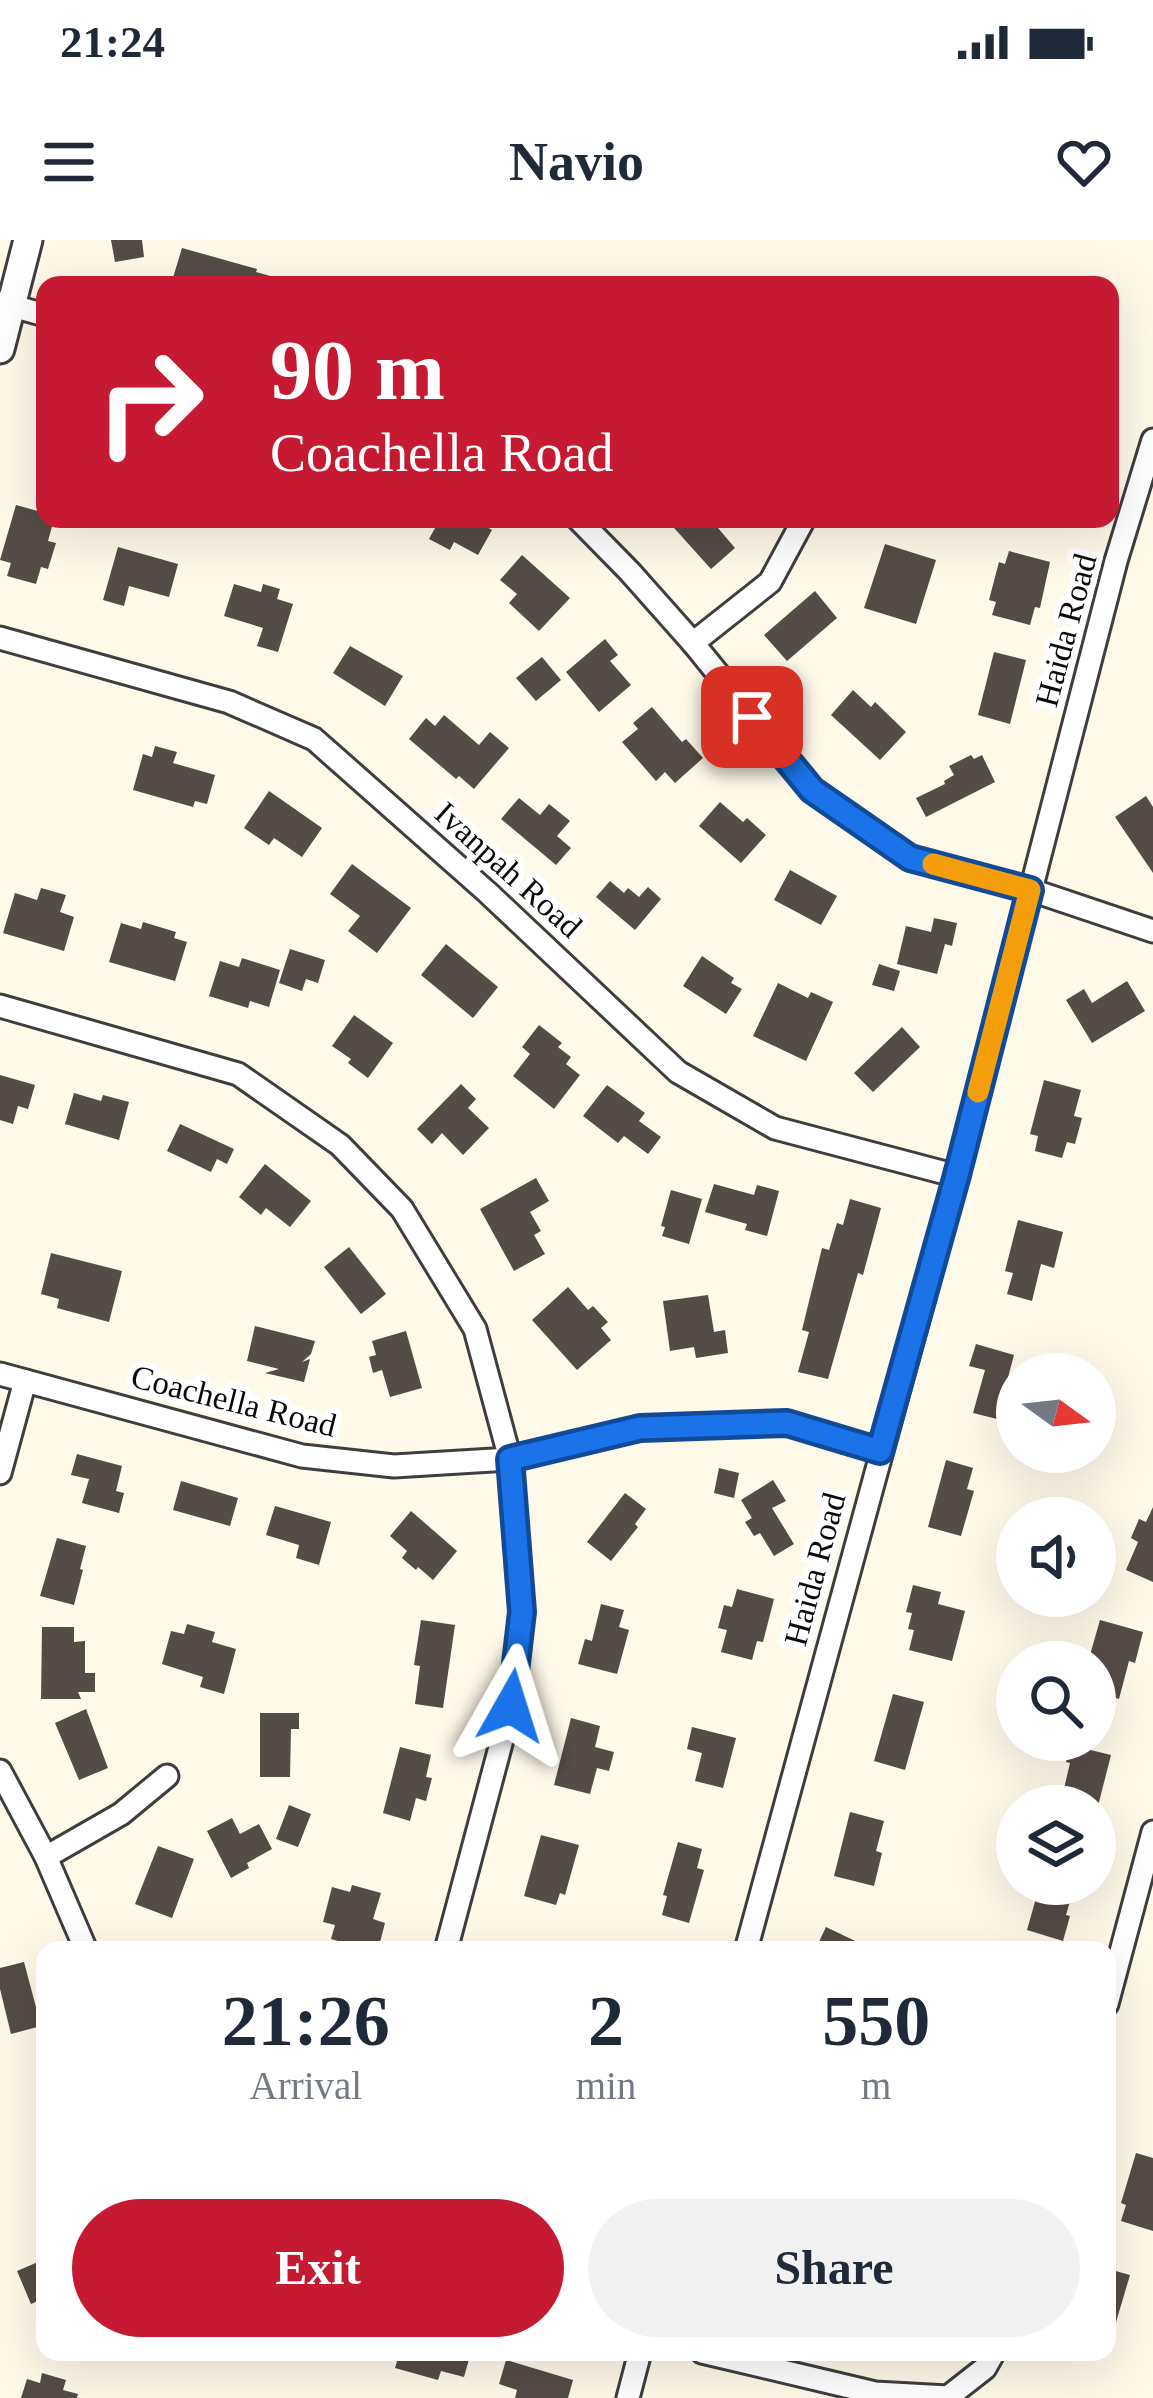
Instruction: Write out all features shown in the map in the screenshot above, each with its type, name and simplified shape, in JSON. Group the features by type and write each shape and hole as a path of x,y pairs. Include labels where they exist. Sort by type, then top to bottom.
{"street":[{"path":"0,350 6,304 28,240"},
{"path":"6,304 36,312"},
{"name":"Haida Road","path":"748,1941 957,1175 1116,561 1151,454"},
{"path":"587,528 693,644 812,790 910,858 1030,890 1153,931"},
{"path":"693,644 770,582 799,528"},
{"name":"Ivanpah Road","path":"0,638 229,701 314,739 488,892 678,1072 775,1128 957,1175"},
{"path":"0,1006 238,1074 340,1144 402,1209 475,1329 510,1459 522,1612 511,1706 448,1941"},
{"name":"Coachella Road","path":"0,1374 302,1456 394,1466 510,1459 640,1428 787,1423 880,1451"},
{"path":"0,1473 25,1381"},
{"path":"0,1771 46,1857 82,1941"},
{"path":"46,1857 121,1814 167,1776"},
{"path":"1116,1970 1153,1832"},
{"path":"628,2398 638,2361"},
{"path":"740,2361 875,2393 948,2397 989,2361"}],"building":[{"path":"111,240 142,240 144,257 115,262"},
{"path":"182,248 270,276 174,276"},
{"path":"16,505 36,511 36,528 52,528 48,541 56,543 48,569 41,567 36,584 7,576 11,563 0,560"},
{"path":"435,528 492,530 478,555 454,542 450,550 429,539"},
{"path":"674,528 718,528 735,548 711,569"},
{"path":"885,544 936,560 916,624 864,608"},
{"path":"118,547 178,564 169,597 129,586 124,606 103,600"},
{"path":"1009,551 1050,562 1040,608 1035,607 1030,625 992,615 996,602 989,600 999,562 1005,564"},
{"path":"522,555 570,598 539,631 509,603 517,594 500,580"},
{"path":"234,584 261,592 263,584 280,589 277,599 293,604 278,652 257,646 263,628 224,616"},
{"path":"815,591 837,618 787,661 764,635"},
{"path":"605,639 618,655 610,661 631,685 599,712 566,672"},
{"path":"350,646 403,676 385,706 333,673"},
{"path":"994,652 1026,660 1010,724 978,715"},
{"path":"542,657 561,680 536,701 516,678"},
{"path":"853,690 871,707 875,702 906,732 880,760 831,715"},
{"path":"652,707 703,758 675,783 665,772 656,781 622,742 638,729 633,723"},
{"path":"444,715 479,745 490,732 509,748 474,789 409,739 426,718 435,726"},
{"path":"155,746 177,752 173,763 215,775 207,804 195,801 193,807 133,790 143,754 152,757"},
{"path":"971,755 974,759 982,755 995,782 926,817 916,798 945,784 954,775 949,766"},
{"path":"269,791 322,828 302,857 274,838 269,845 244,828"},
{"path":"1146,796 1153,807 1153,873 1115,817"},
{"path":"519,798 540,815 549,804 570,821 557,836 571,848 556,865 501,819"},
{"path":"720,802 766,835 741,863 699,826"},
{"path":"352,864 411,908 377,953 348,931 360,916 330,894"},
{"path":"790,870 837,896 821,925 774,900"},
{"path":"610,881 624,893 628,888 639,897 648,887 661,899 635,930 596,897"},
{"path":"41,888 66,895 60,912 74,917 64,951 3,933 15,893 37,900"},
{"path":"934,918 957,923 952,946 945,944 937,974 897,964 906,926 931,932"},
{"path":"143,922 176,932 174,938 187,942 175,981 109,962 121,923 141,929"},
{"path":"446,944 498,987 473,1018 421,975"},
{"path":"290,949 325,960 318,983 306,979 302,991 279,983"},
{"path":"702,956 742,989 726,1014 683,986"},
{"path":"242,958 280,970 269,1007 250,1001 248,1008 209,996 220,961 239,967"},
{"path":"879,964 900,971 894,991 872,985"},
{"path":"1127,981 1145,1011 1092,1043 1066,1000 1084,989 1092,1003"},
{"path":"778,983 808,998 811,992 833,1002 806,1061 753,1036"},
{"path":"354,1015 393,1043 368,1078 332,1046"},
{"path":"539,1025 562,1043 558,1047 571,1057 566,1064 580,1075 554,1109 513,1076 530,1054 522,1047"},
{"path":"902,1027 920,1047 873,1092 854,1073"},
{"path":"0,1075 35,1085 28,1109 18,1106 13,1124 0,1120"},
{"path":"1044,1080 1081,1090 1074,1116 1082,1118 1075,1144 1067,1142 1062,1158 1035,1151 1038,1136 1030,1134"},
{"path":"461,1084 476,1099 468,1108 489,1128 463,1155 442,1133 432,1144 417,1129"},
{"path":"607,1085 645,1113 639,1121 661,1137 648,1154 624,1136 618,1143 583,1116"},
{"path":"74,1093 129,1102 119,1140 65,1124"},
{"path":"180,1124 234,1149 227,1164 217,1159 211,1172 167,1151"},
{"path":"265,1164 311,1201 290,1227 266,1208 261,1215 239,1197"},
{"path":"536,1178 549,1201 530,1212 541,1231 534,1235 545,1254 514,1271 480,1209"},
{"path":"714,1184 754,1195 757,1185 779,1191 767,1236 745,1230 747,1224 705,1212"},
{"path":"671,1190 702,1199 689,1244 662,1236"},
{"path":"850,1199 881,1208 828,1379 798,1372 809,1332 802,1330 822,1248 829,1250"},
{"path":"1018,1220 1063,1232 1054,1268 1041,1264 1032,1301 1007,1294 1013,1273 1005,1271"},
{"path":"349,1247 386,1294 361,1314 324,1267"},
{"path":"51,1253 122,1271 109,1322 57,1308 59,1299 41,1294"},
{"path":"568,1287 588,1310 593,1306 608,1322 601,1328 611,1340 577,1370 532,1320"},
{"path":"708,1295 714,1332 725,1330 728,1353 696,1358 694,1347 670,1351 663,1301"},
{"path":"255,1326 315,1341 302,1362 310,1359 304,1382 265,1373 279,1369 247,1361"},
{"path":"406,1331 422,1388 390,1397 382,1370 373,1373 372,1341"},
{"path":"976,1344 1007,1353 996,1353 996,1419 973,1413 985,1370 969,1366"},
{"path":"77,1454 122,1466 116,1491 124,1493 119,1513 82,1503 89,1479 71,1475"},
{"path":"946,1460 973,1468 967,1489 974,1491 961,1536 928,1527"},
{"path":"719,1468 739,1473 734,1498 714,1493"},
{"path":"773,1480 786,1501 772,1508 794,1544 774,1556 760,1533 754,1536 745,1522 752,1518 741,1500"},
{"path":"181,1481 238,1498 230,1526 173,1510"},
{"path":"625,1493 646,1509 611,1561 587,1542"},
{"path":"275,1506 331,1522 319,1565 296,1558 299,1545 266,1535"},
{"path":"1153,1507 1153,1582 1126,1570 1138,1542 1131,1538 1139,1519 1146,1522"},
{"path":"411,1511 457,1551 433,1580 402,1558 407,1551 390,1536"},
{"path":"57,1538 86,1546 74,1605 40,1596"},
{"path":"913,1585 941,1592 938,1604 965,1611 952,1661 909,1650 914,1630 908,1629 912,1613 906,1612"},
{"path":"737,1589 774,1599 763,1642 757,1641 752,1660 721,1652 727,1630 718,1628 724,1605 732,1607"},
{"path":"601,1604 624,1610 619,1627 629,1630 617,1674 578,1664 585,1639 592,1641"},
{"path":"421,1620 455,1625 443,1708 415,1704 420,1666 414,1665"},
{"path":"1100,1620 1143,1632 1119,1699 1116,1641 1094,1641"},
{"path":"187,1624 215,1632 212,1642 236,1649 224,1694 200,1687 203,1677 162,1664 171,1631 184,1634"},
{"path":"42,1627 74,1627 74,1642 85,1641 85,1673 95,1673 95,1692 78,1692 81,1699 41,1699"},
{"path":"893,1694 924,1702 905,1770 874,1761"},
{"path":"86,1709 108,1768 79,1780 55,1723"},
{"path":"260,1713 299,1713 299,1729 291,1729 290,1777 260,1777"},
{"path":"571,1718 600,1726 595,1747 614,1752 609,1771 597,1768 590,1794 554,1785"},
{"path":"692,1727 736,1738 723,1788 695,1781 702,1753 687,1749"},
{"path":"400,1747 431,1755 426,1801 416,1798 410,1821 383,1813"},
{"path":"1109,1761 1103,1785 1065,1785 1070,1763 1066,1762"},
{"path":"289,1805 311,1814 298,1847 276,1839"},
{"path":"850,1812 884,1821 874,1886 834,1876"},
{"path":"232,1818 240,1834 259,1824 272,1849 231,1878 207,1831"},
{"path":"541,1835 579,1845 565,1895 560,1893 556,1905 524,1896"},
{"path":"678,1842 702,1849 697,1868 704,1870 689,1923 662,1915"},
{"path":"158,1846 194,1859 172,1918 135,1904"},
{"path":"352,1885 381,1893 373,1919 385,1923 380,1941 331,1939 335,1925 323,1922 332,1887 350,1892"},
{"path":"1034,1905 1069,1905 1063,1941 1027,1930"},
{"path":"826,1927 855,1941 819,1941"},
{"path":"24,1962 36,2007 36,2027 11,2034 0,1968"},
{"path":"1136,2153 1153,2158 1153,2231 1121,2221 1126,2205 1121,2203"},
{"path":"36,2263 36,2302 31,2304 17,2271"},
{"path":"1116,2271 1130,2275 1116,2322"},
{"path":"397,2361 468,2361 464,2377 441,2371 438,2380 395,2368"},
{"path":"506,2361 573,2380 568,2398 515,2398 517,2390 499,2384"},
{"path":"42,2373 66,2380 63,2390 78,2394 77,2398 21,2398 27,2379 40,2383"}],"slow traffic":[{"path":"933,864 1030,890 978,1092"}],"route":[{"path":"511,1706 522,1612 510,1459 640,1428 787,1423 880,1451 1030,890 910,858 812,790 752,717"}]}
